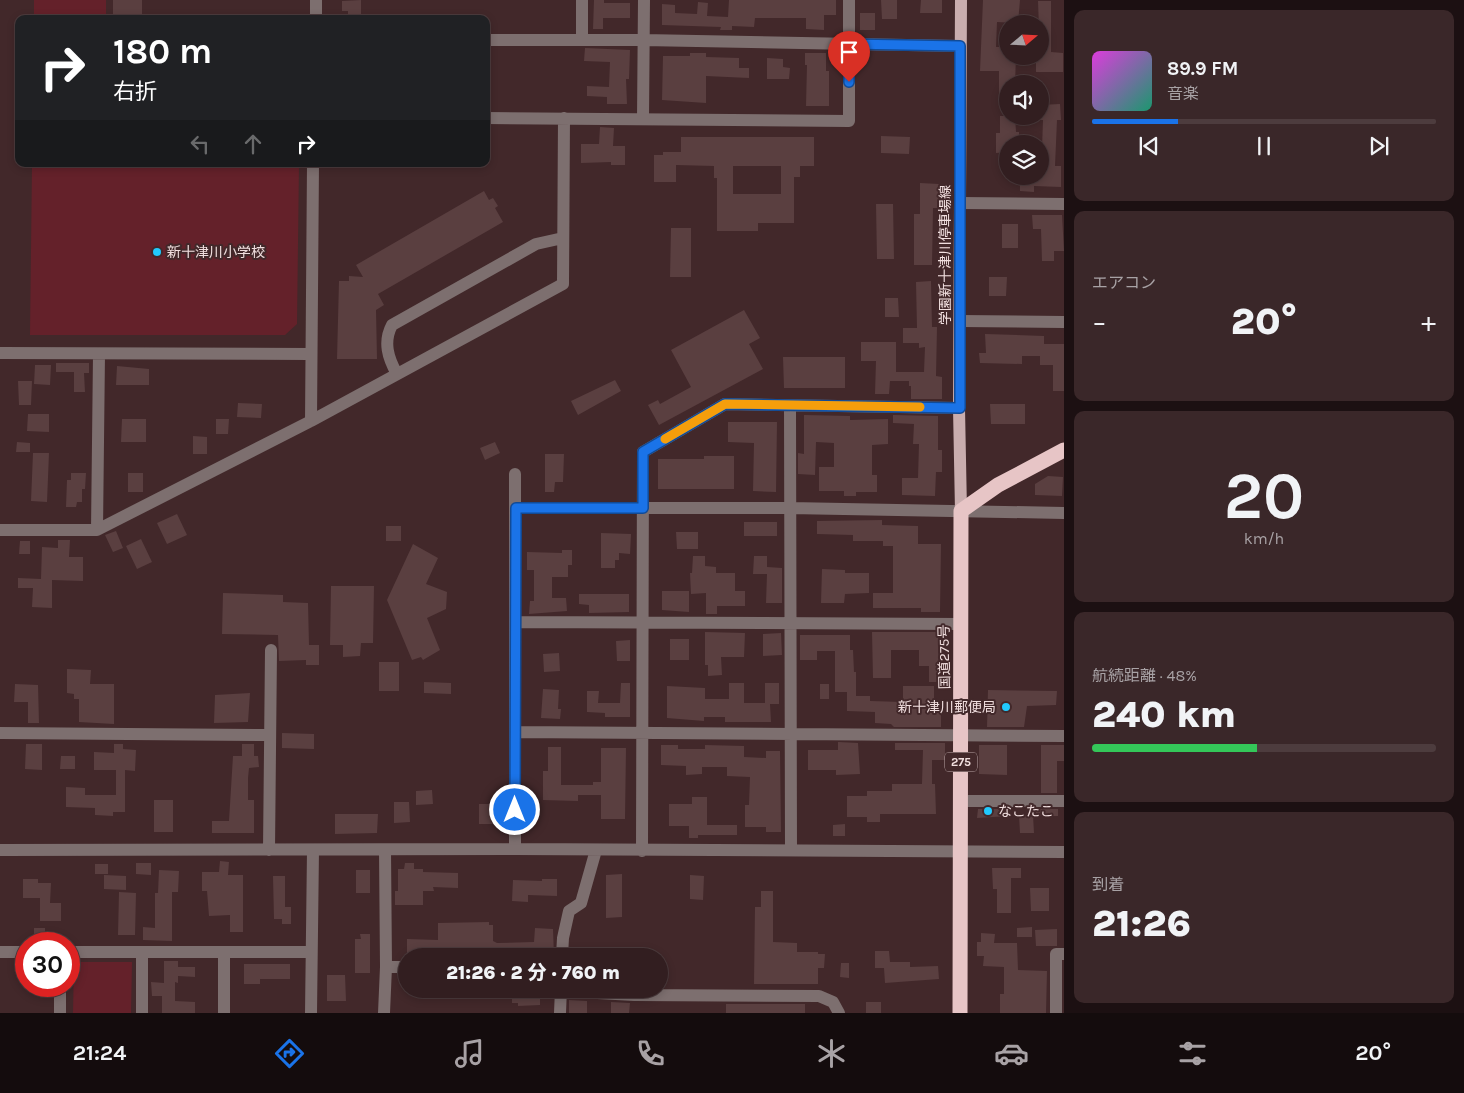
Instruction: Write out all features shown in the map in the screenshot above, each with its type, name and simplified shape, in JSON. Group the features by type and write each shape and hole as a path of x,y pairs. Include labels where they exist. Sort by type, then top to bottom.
{"highway":[{"path":"961,511 998,485 1064,450"},
{"name":"国道275号","path":"960,1013 961,511"}],"main road":[{"name":"学園新十津川停車場線","path":"961,0 961,511"}],"street":[{"path":"316,0 316,15"},
{"path":"582,0 582,40"},
{"path":"644,0 644,118"},
{"path":"490,118 849,120 849,0"},
{"path":"490,40 643,40 960,46"},
{"path":"0,530 97,530 311,421 563,284 564,118"},
{"path":"311,421 314,167"},
{"path":"960,203 1064,204"},
{"path":"397,374 388,359 387,334 392,325 536,244 563,238"},
{"path":"960,321 1064,322"},
{"path":"0,354 311,354"},
{"path":"97,530 99,354"},
{"path":"642,851 643,452 725,404 960,408"},
{"path":"790,406 791,850"},
{"path":"515,474 515,849"},
{"path":"516,508 790,508 1064,513"},
{"path":"515,622 960,624"},
{"path":"269,850 271,650"},
{"path":"515,732 790,732 1064,736"},
{"path":"0,733 269,735"},
{"path":"960,801 1064,801"},
{"path":"0,850 515,849 1064,852"},
{"path":"311,1013 312,850"},
{"path":"384,1013 386,967 385,850"},
{"path":"562,948 569,911 581,903 596,850"},
{"path":"0,952 15,952"},
{"path":"80,952 311,952"},
{"path":"224,952 224,1013"},
{"path":"142,953 142,1013"},
{"path":"1056,1013 1056,954 1064,954"},
{"path":"386,967 398,967"},
{"path":"668,994 819,996 833,1002 839,1013"},
{"path":"60,997 60,1013"},
{"path":"560,1013 561,998"}],"shaded area":[{"path":"34,0 106,0 106,15 34,15"},
{"name":"新十津川小学校","path":"32,167 299,167 297,324 285,335 30,335"},
{"path":"80,962 132,962 131,1013 73,1013 73,997 80,997"}],"building":[{"path":"113,0 142,0 142,15 113,15"},
{"path":"361,0 361,15 348,15 348,11 342,11 342,1"},
{"path":"594,0 604,0 604,3 630,3 630,18 603,18 603,29 593,29"},
{"path":"729,0 836,0 836,15 824,15 824,30 806,29 806,18 755,18 754,27 732,26 732,30 720,30 721,27 662,25 662,4 675,5 675,13 697,14 698,2 708,3 707,16 728,17"},
{"path":"881,0 897,0 897,19 882,19"},
{"path":"921,0 942,0 942,13 920,13"},
{"path":"983,0 1020,0 1019,15 999,15 999,22 997,22 996,47 999,47 999,65 1016,65 1015,75 999,75 999,71 980,71"},
{"path":"1038,1 1051,1 1051,52 1063,53 1063,72 1036,72 1036,65 1049,65 1049,15 1039,15"},
{"path":"860,13 875,13 875,30 860,30"},
{"path":"585,48 630,50 629,79 626,79 627,104 607,104 607,97 587,96 587,86 609,87 610,62 584,61"},
{"path":"690,53 706,53 706,57 739,58 739,68 749,68 749,78 706,76 706,103 662,100 663,56 690,56"},
{"path":"805,53 826,53 826,71 829,71 829,106 806,106 807,65 805,65"},
{"path":"767,58 783,59 783,67 790,68 789,79 767,79"},
{"path":"1060,104 1061,120 1057,120 1055,166 1061,166 1061,187 1034,186 1034,192 1020,191 1020,185 1049,185 1049,135 1042,135 1043,125 1049,125 1049,105"},
{"path":"1000,125 1016,125 1016,132 1019,132 1019,135 999,135 999,153 996,153 996,133 1000,133"},
{"path":"600,127 614,128 613,146 625,146 625,165 611,165 611,162 581,163 581,144 599,144"},
{"path":"881,136 910,137 909,154 881,153"},
{"path":"681,137 814,137 814,166 800,166 800,177 794,177 794,223 758,223 758,231 717,231 717,178 714,178 714,166 676,165 676,182 654,182 654,155 663,155 663,152 681,152","holes":["733,166 781,166 781,194 733,194"]},
{"path":"920,183 939,184 938,208 933,208 932,265 914,265 914,214 920,214"},
{"path":"484,191 489,200 493,198 498,206 495,208 503,222 378,294 384,305 376,310 377,359 337,359 339,281 349,281 349,276 363,277 356,265"},
{"path":"876,204 893,204 894,259 877,259"},
{"path":"1032,215 1062,215 1064,251 1054,251 1054,261 1042,261 1041,229 1033,229"},
{"path":"1002,224 1018,224 1018,248 1002,248"},
{"path":"671,228 691,228 691,277 670,277"},
{"path":"989,277 1007,277 1006,296 989,296"},
{"path":"931,281 932,327 937,327 936,376 942,377 942,399 911,399 909,381 890,381 889,394 875,394 876,361 861,361 861,342 896,342 896,372 924,372 925,347 919,348 919,343 903,343 903,328 917,328 916,282"},
{"path":"885,298 898,298 899,317 885,317"},
{"path":"744,310 760,338 749,344 763,369 659,425 648,405 658,400 660,404 691,387 671,350"},
{"path":"985,334 1044,336 1044,344 1064,344 1064,391 1053,391 1053,365 1040,365 1040,356 1022,356 1022,364 980,363 979,353 986,353"},
{"path":"783,357 845,357 845,388 784,388"},
{"path":"56,363 89,363 89,373 84,373 85,392 74,392 74,372 56,372"},
{"path":"35,365 51,365 50,385 34,384"},
{"path":"117,366 149,369 149,385 116,385"},
{"path":"615,380 621,391 578,415 571,401"},
{"path":"18,381 32,381 31,405 19,405"},
{"path":"238,403 262,404 261,418 237,417"},
{"path":"990,404 1025,404 1025,424 991,424"},
{"path":"28,414 49,414 49,432 27,431"},
{"path":"804,415 850,416 850,420 888,419 888,444 872,445 872,475 877,475 877,492 856,492 856,496 844,496 844,491 819,491 819,467 834,467 834,443 816,442 815,475 798,474 798,453 804,454"},
{"path":"893,415 938,416 938,450 942,450 942,472 936,472 935,496 902,495 902,478 918,478 919,444 913,444 914,424 893,423"},
{"path":"122,419 146,419 146,442 121,442"},
{"path":"216,419 229,419 228,434 216,434"},
{"path":"728,422 777,422 776,492 753,491 754,443 728,442"},
{"path":"193,436 207,437 207,454 193,454"},
{"path":"17,442 30,443 30,452 16,452"},
{"path":"495,442 500,453 485,460 480,448"},
{"path":"33,453 49,453 47,502 31,501"},
{"path":"545,454 564,454 563,482 555,482 554,492 545,492"},
{"path":"704,456 734,456 734,489 658,489 658,459 704,459"},
{"path":"71,473 86,473 85,489 82,489 82,502 77,502 76,507 66,507 67,480 71,480"},
{"path":"128,473 143,473 143,492 128,492"},
{"path":"1048,476 1063,477 1062,496 1035,495 1035,484"},
{"path":"177,514 187,535 167,544 157,523"},
{"path":"882,520 882,525 918,526 918,544 941,544 940,612 921,612 921,608 873,608 873,593 893,593 893,546 883,546 883,541 853,541 853,535 817,534 817,521"},
{"path":"744,522 777,522 777,536 744,536"},
{"path":"386,526 401,526 401,541 386,541"},
{"path":"116,531 123,548 113,552 105,535"},
{"path":"676,532 698,532 698,549 677,549"},
{"path":"601,533 631,534 630,554 619,553 619,560 615,560 615,568 601,568"},
{"path":"141,539 152,562 137,569 126,546"},
{"path":"58,540 70,540 69,557 83,557 83,581 52,580 52,608 32,607 33,588 18,588 18,578 41,579 42,547 58,548"},
{"path":"20,541 30,541 30,554 19,554"},
{"path":"413,544 438,558 426,584 447,592 446,609 427,618 440,650 423,660 421,657 412,660 387,600"},
{"path":"562,550 572,550 572,565 568,565 568,577 552,577 552,598 566,598 567,611 529,614 530,601 534,601 534,570 527,570 527,552 562,553"},
{"path":"693,556 705,556 705,566 716,567 716,573 735,573 735,591 745,591 745,606 717,606 717,614 706,614 706,593 691,594 690,573 692,573"},
{"path":"754,556 767,556 767,567 782,568 782,603 766,603 767,574 753,574"},
{"path":"822,569 845,570 845,573 869,573 869,593 845,594 844,603 821,603"},
{"path":"331,586 374,586 373,643 361,643 360,656 343,657 343,645 330,645"},
{"path":"662,591 689,591 689,612 662,610"},
{"path":"223,593 283,595 283,602 308,603 309,645 319,645 319,665 306,665 306,660 279,661 278,635 222,634"},
{"path":"579,594 629,594 629,612 589,613 589,605 579,604"},
{"path":"705,632 745,633 744,657 721,657 722,675 708,676 708,665 705,665"},
{"path":"872,632 938,632 939,682 929,682 929,666 919,666 919,650 891,650 891,678 873,678"},
{"path":"781,633 782,655 763,656 763,634"},
{"path":"800,635 850,635 850,650 853,650 854,672 856,672 856,696 870,696 870,701 903,702 903,686 934,686 934,704 941,704 941,727 894,727 891,724 875,723 875,712 847,711 847,692 835,692 835,651 817,651 817,660 800,660"},
{"path":"670,639 689,639 689,660 670,660"},
{"path":"630,640 630,661 617,661 616,641"},
{"path":"559,653 560,671 544,672 543,654"},
{"path":"379,662 399,662 399,691 379,691"},
{"path":"67,669 91,670 90,684 114,684 114,724 79,722 79,699 74,699 74,694 67,693"},
{"path":"424,682 451,683 451,694 424,693"},
{"path":"621,683 630,683 630,717 605,717 605,713 587,712 587,691 599,691 598,703 620,703"},
{"path":"729,683 744,683 744,703 765,703 765,683 779,683 779,704 770,704 771,722 725,722 725,717 704,717 704,721 667,718 667,686 705,688 705,699 729,699"},
{"path":"15,684 38,685 39,723 28,723 28,702 14,702"},
{"path":"820,684 829,684 829,699 820,699"},
{"path":"543,689 559,690 558,709 561,709 560,719 541,718"},
{"name":"新十津川郵便局","path":"988,690 1057,691 1056,705 1027,706 1024,727 987,727"},
{"path":"250,693 248,722 214,723 215,695"},
{"path":"282,733 314,734 314,749 282,748"},
{"path":"838,742 858,743 860,774 836,775 836,770 808,770 808,750 838,750"},
{"path":"895,743 945,743 945,760 932,760 932,784 935,784 936,814 880,814 880,822 867,822 867,817 847,817 847,796 867,796 867,791 892,791 892,784 922,784 923,750 895,750"},
{"path":"26,744 42,744 42,770 25,769"},
{"path":"114,744 123,744 123,749 136,750 135,771 125,770 125,812 113,812 113,816 95,815 95,808 66,807 66,787 85,788 85,795 116,795 116,770 94,770 94,752 114,753"},
{"path":"242,744 254,744 254,756 258,756 259,767 249,768 248,778 248,800 254,800 254,833 212,833 212,821 229,821 233,756 242,756"},
{"path":"661,745 678,745 678,749 705,749 705,745 744,746 744,757 766,758 766,751 780,751 781,832 766,832 766,827 745,827 745,805 749,805 750,777 727,776 727,767 702,767 702,774 686,775 686,766 661,765"},
{"path":"979,745 1007,745 1007,775 979,774"},
{"path":"1041,745 1064,745 1064,761 1057,761 1057,793 1041,793"},
{"path":"548,747 561,747 561,785 593,785 593,782 601,782 601,748 626,748 625,819 601,819 601,795 578,795 578,801 543,800 543,771 548,771"},
{"path":"61,756 75,756 75,769 60,769"},
{"path":"432,790 433,804 416,805 416,791"},
{"path":"692,797 707,797 707,825 737,825 737,835 698,835 698,838 689,838 689,826 669,826 669,804 692,804"},
{"path":"154,800 173,800 173,832 154,832"},
{"path":"394,802 409,802 410,822 394,823"},
{"path":"479,804 498,804 498,824 479,824"},
{"name":"なこたこ","path":"978,809 1009,809 1009,816 977,818"},
{"path":"1036,809 1058,809 1058,816 1036,816"},
{"path":"335,814 378,814 377,833 335,834"},
{"path":"1019,815 1033,815 1034,833 1020,833"},
{"path":"845,824 845,836 833,836 833,825"},
{"path":"220,861 229,862 228,875 243,875 243,932 230,932 230,915 209,916 207,891 202,891 202,872 219,872"},
{"path":"136,863 151,863 151,875 136,874"},
{"path":"405,863 414,863 414,869 423,869 423,872 458,873 458,888 433,887 434,891 423,891 423,905 395,905 395,891 398,891 398,869 404,869"},
{"path":"95,864 108,864 108,874 95,874"},
{"path":"992,868 1021,868 1021,878 1011,878 1011,913 997,913 997,889 993,889"},
{"path":"159,870 179,871 178,892 172,892 172,941 143,940 143,927 155,928 155,893 158,893"},
{"path":"356,870 370,870 370,893 356,893"},
{"path":"622,874 622,917 606,918 606,875"},
{"path":"104,875 126,876 126,890 104,889"},
{"path":"690,875 704,876 703,900 690,899"},
{"path":"273,876 285,876 285,907 291,907 291,924 282,924 282,919 274,919"},
{"path":"23,879 38,879 38,883 51,883 50,903 61,903 61,921 40,921 40,898 23,898"},
{"path":"542,879 557,879 557,896 528,895 528,902 512,901 513,880 542,881"},
{"path":"1030,888 1049,888 1049,911 1031,911"},
{"path":"761,891 773,891 773,942 797,943 797,952 825,954 824,968 818,968 818,984 754,984 755,907 761,907"},
{"path":"119,892 136,893 135,935 118,935"},
{"path":"489,922 489,925 493,925 493,941 497,943 534,942 535,928 553,929 554,948 407,948 407,939 438,940 438,923"},
{"path":"1032,927 1032,937 1017,937 1017,928"},
{"path":"34,928 45,928 45,932 34,932"},
{"path":"1057,929 1057,946 1036,946 1035,930"},
{"path":"981,933 995,934 994,943 1017,943 1018,970 1047,971 1046,1013 1000,1013 1000,994 1004,994 1004,967 983,966 984,956 977,956 977,942 981,942"},
{"path":"360,934 370,934 370,973 355,973 355,939 361,939"},
{"path":"875,951 889,951 890,962 910,962 910,967 938,966 939,979 885,983 884,968 875,968"},
{"path":"164,961 178,961 178,967 195,967 195,977 178,976 178,983 175,982 175,1001 195,1002 195,1013 162,1013 162,996 152,996 151,982 164,983"},
{"path":"841,963 849,963 849,978 840,977"},
{"path":"244,964 290,964 290,979 260,979 260,984 244,984"},
{"path":"327,975 345,975 346,1001 327,1001"},
{"path":"512,998 540,998 540,1005 518,1006 518,1003 512,1003"},
{"path":"569,1000 587,1001 587,1013 569,1013"},
{"path":"611,1002 630,1003 629,1013 611,1013"},
{"path":"866,1002 881,1002 881,1013 866,1013"},
{"path":"726,1004 805,1004 805,1013 726,1013"}],"slow traffic":[{"path":"665,439 725,404 920,407"}],"place":[{"name":"新十津川小学校","path":"157,252"},
{"name":"新十津川郵便局","path":"1006,707"},
{"name":"なこたこ","path":"988,811"}],"route":[{"path":"515,810 516,508 643,508 643,452 725,404 960,408 960,46 849,44 849,82"}]}
